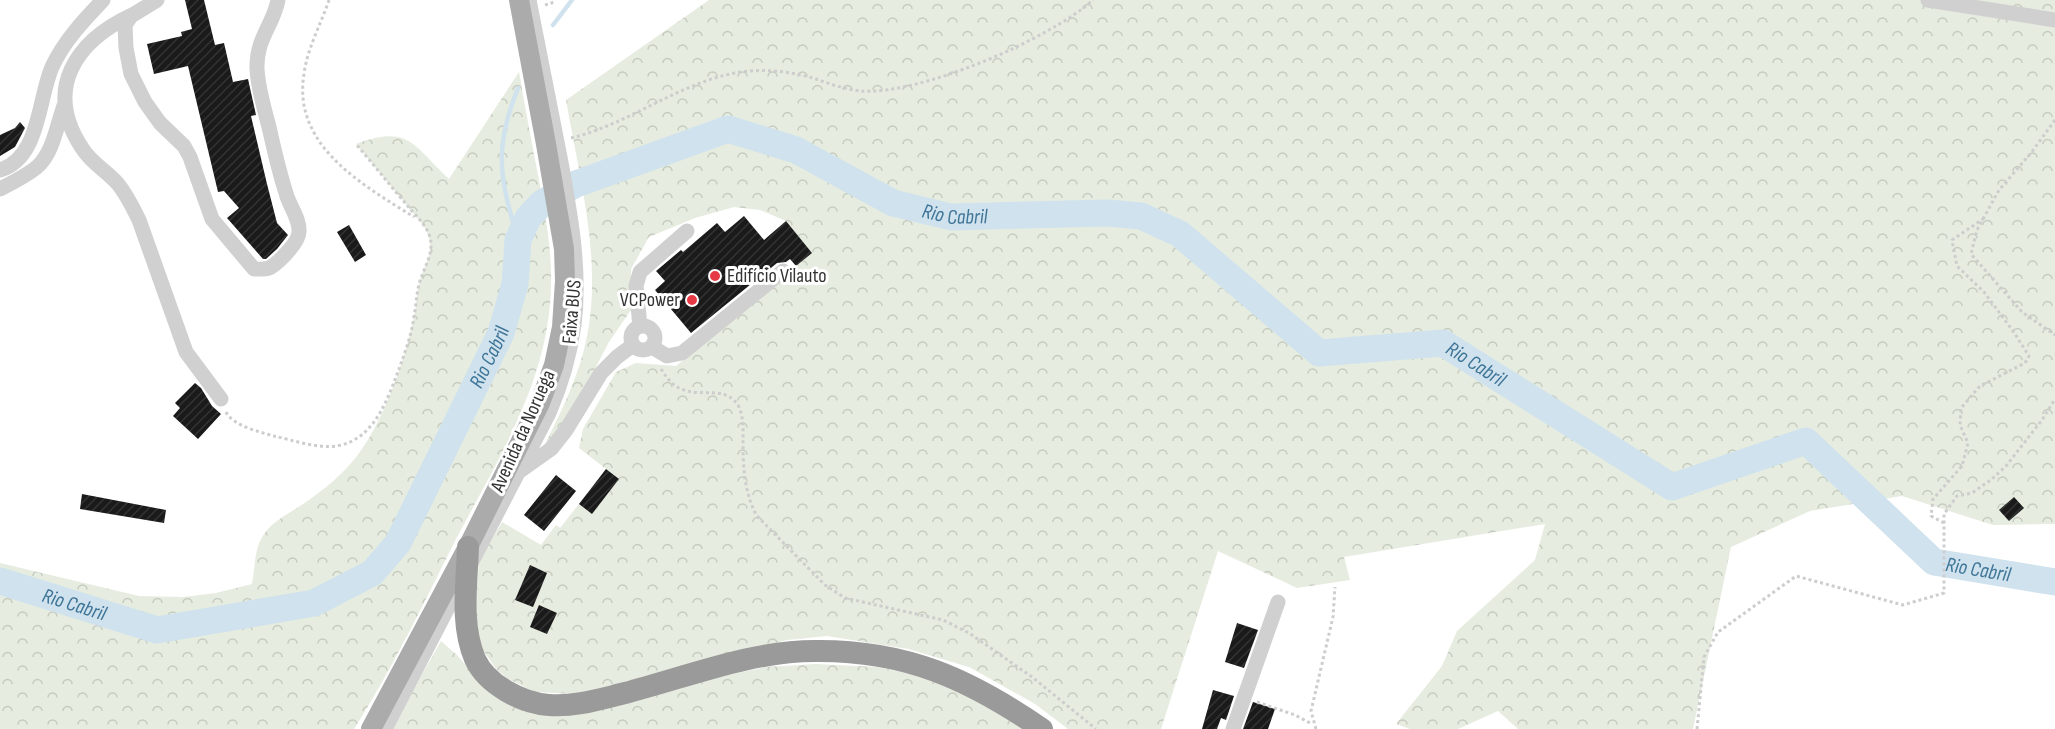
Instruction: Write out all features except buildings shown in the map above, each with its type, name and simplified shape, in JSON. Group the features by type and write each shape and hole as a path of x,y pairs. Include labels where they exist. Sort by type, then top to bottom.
{"highway":[{"path":"468,547 466,622 476,661 502,687 534,703 566,705 584,703 787,652 844,652 901,659 926,666 975,687 1042,729"}],"main road":[{"name":"Avenida da Noruega","path":"371,729 468,547 510,477 554,365 562,327 565,218 519,0"}],"street":[{"path":"0,170 16,163 26,149 52,67 68,39 103,0"},
{"path":"0,189 37,167 44,159 65,103 71,68 79,54 92,39 105,30 157,0"},
{"path":"137,12 125,25 124,35 127,61 136,86 160,123 184,146 208,209 218,228 254,269 262,269 271,267 297,241 300,233 299,223 282,182 259,87 257,68 262,38 276,10 278,0"},
{"path":"529,0 551,143"},
{"path":"1928,0 2055,20"},
{"path":"65,103 75,136 83,150 118,184 129,199 139,220 186,352 221,399"},
{"path":"640,326 636,286 640,272 687,231"},
{"path":"651,348 656,337 653,330 647,326 640,326 632,334 633,345 639,350 651,348 667,356 682,354 783,271"},
{"path":"385,729 467,574 510,477 551,449 566,430 601,373 633,345"},
{"path":"1233,729 1278,602"}],"path":[{"path":"329,0 303,76 304,99 310,124 326,150 340,166 359,182 419,219"},
{"path":"551,143 579,136 622,120 688,88 734,73 752,70 784,71 842,88 861,91 885,90 919,83 954,73 1007,50 1081,11 1093,0"},
{"path":"2055,120 2000,190 1977,230 1971,254 2022,312 2055,335"},
{"path":"221,399 227,416 241,424 276,436 335,446 361,436 385,406 410,334 418,289 431,252 429,235 419,219 356,144"},
{"path":"1944,523 1931,516 1933,499 1962,466 1968,443 1960,425 1961,408 1980,386 2025,363 2029,356 1984,292 1957,266 1952,240 1983,219"},
{"path":"651,348 666,377 674,385 684,390 722,394 732,399 739,408 743,423 747,494 751,506 757,516 825,585 845,598 943,620 969,633 1032,677 1095,729"},
{"path":"1697,729 1704,657 1718,632 1796,576 1903,605 1944,593 1944,514 1957,496 1972,493 1992,479 2023,445 2055,399"},
{"path":"1315,727 1311,711 1333,617 1335,587"},
{"path":"1244,698 1295,715 1315,727"}],"green space":[{"path":"709,0 2055,0 2055,524 1993,525 1902,496 1810,511 1731,547 1693,729 1518,729 1498,711 1458,729 1410,729 1396,724 1442,666 1457,631 1535,560 1545,524 1344,557 1350,580 1297,588 1218,551 1161,729 1068,729 1035,704 969,667 908,649 827,636 787,640 576,694 535,692 508,679 496,669 481,647 474,621 479,560 502,522 541,545 556,525 560,528 579,504 592,514 619,479 579,448 583,429 616,372 636,363 676,366 812,253 786,221 760,210 734,207 695,218 649,237 631,269 631,310 609,342 579,399 539,456 575,378 584,350 590,319 592,288 588,225 566,100"},
{"path":"519,72 548,232 551,284 542,353 532,385 504,449 394,660 354,729 0,729 0,563 139,596 183,597 216,593 252,584 257,550 265,533 275,522 327,486 357,456 384,409 398,373 415,313 418,289 430,250 430,242 423,225 356,144 388,136 400,138 418,148 449,179"},
{"path":"441,641 457,655 484,686 515,704 682,684 766,667 816,664 878,667 930,678 997,709 1025,729 391,729"}],"waterway":[{"path":"553,25 572,0"},
{"path":"518,88 510,110 502,147 503,181 518,240"},
{"name":"Rio Cabril","path":"0,581 157,630 314,603 372,573 398,543 501,333 515,284 518,240 528,218 542,203 576,184 728,129 796,150 893,203 951,217 1107,213 1141,216 1180,234 1319,353 1443,343 1672,487 1806,441 1934,562 2055,582"}],"place":[{"name":"Edifício Vilauto","path":"715,276"},
{"name":"VCPower","path":"692,300"}]}
